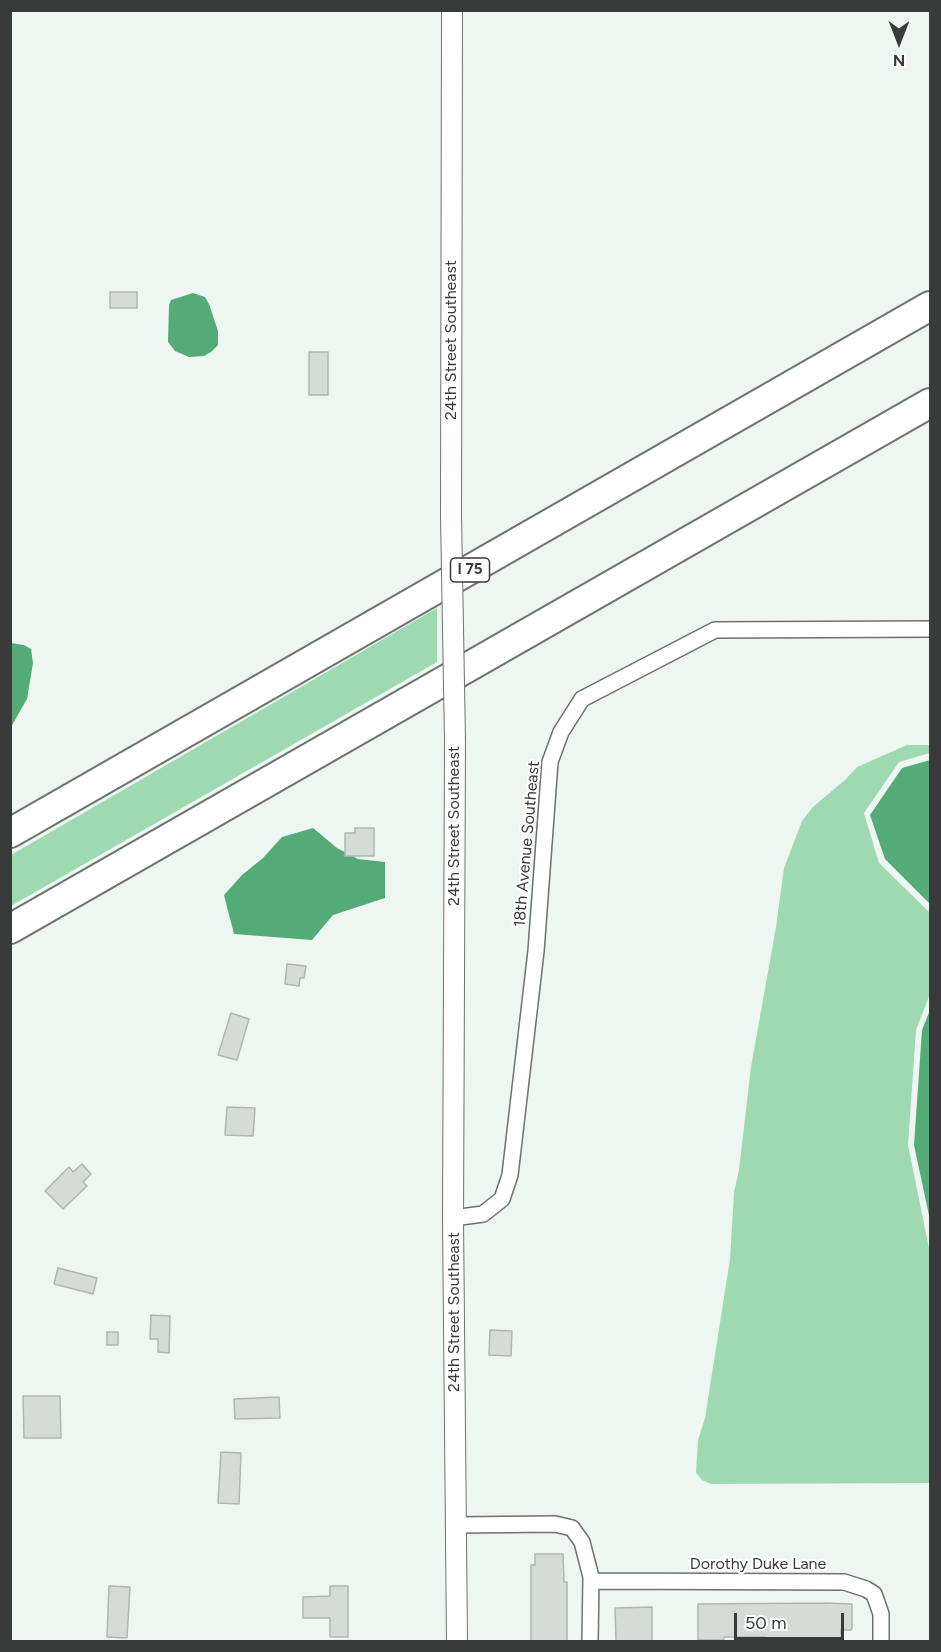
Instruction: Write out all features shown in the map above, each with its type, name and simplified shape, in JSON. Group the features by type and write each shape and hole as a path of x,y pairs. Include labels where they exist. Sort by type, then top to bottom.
{"highway":[{"name":"I 75","path":"10,833 930,306"},
{"path":"10,929 930,403"}],"street":[{"name":"24th Street Southeast","path":"452,10 453,1218 457,1641"},
{"name":"18th Avenue Southeast","path":"453,1218 483,1214 502,1199 510,1175 536,951 550,762 561,732 582,699 715,630 930,629"},
{"path":"456,1525 555,1524 572,1528 582,1542 591,1581 590,1641"},
{"name":"Dorothy Duke Lane","path":"591,1581 844,1582 854,1584 874,1594 879,1604 881,1641"}],"shaded area":[{"path":"193,293 205,297 209,304 218,331 218,345 204,356 189,357 175,351 168,342 169,305 171,300"},
{"path":"437,608 437,662 11,906 11,855"},
{"path":"11,643 24,645 31,649 33,663 27,699 11,727"},
{"path":"907,745 930,745 930,753 899,762 864,813 879,863 930,913 930,994 916,1030 908,1145 930,1253 930,1483 711,1484 702,1480 696,1473 698,1440 705,1418 730,1259 734,1192 739,1170 751,1067 784,868 802,821 813,807 857,767"},
{"path":"930,760 930,904 885,859 870,815 902,768"},
{"path":"313,828 337,848 358,859 385,862 385,898 333,915 312,940 234,934 224,895 282,837"},
{"path":"930,1010 930,1220 914,1145 922,1030"}],"building":[{"path":"110,292 137,292 137,308 110,308"},
{"path":"309,352 328,352 328,395 309,395"},
{"path":"355,828 374,828 374,856 345,856 345,833 355,833"},
{"path":"287,964 306,966 304,978 300,978 299,986 285,984"},
{"path":"231,1013 249,1019 237,1060 218,1055"},
{"path":"227,1107 255,1108 253,1136 225,1135"},
{"path":"82,1164 91,1174 83,1182 87,1186 63,1209 45,1191 69,1167 73,1172"},
{"path":"58,1268 97,1278 93,1294 54,1284"},
{"path":"151,1315 170,1316 169,1353 158,1352 158,1339 150,1339"},
{"path":"490,1330 512,1331 511,1356 489,1355"},
{"path":"107,1332 118,1332 118,1345 107,1345"},
{"path":"23,1396 60,1396 61,1438 24,1438"},
{"path":"279,1397 280,1418 235,1419 234,1399"},
{"path":"221,1452 241,1453 239,1504 218,1503"},
{"path":"535,1554 563,1554 564,1582 567,1582 567,1641 531,1641 531,1565 535,1565"},
{"path":"109,1586 130,1587 127,1638 107,1637"},
{"path":"330,1586 348,1586 348,1637 330,1637 330,1618 303,1618 303,1597 330,1596"},
{"path":"698,1604 852,1604 852,1628 841,1630 841,1640 765,1641 765,1637 724,1637 724,1640 698,1640"},
{"path":"652,1607 652,1641 616,1641 615,1608"}]}
